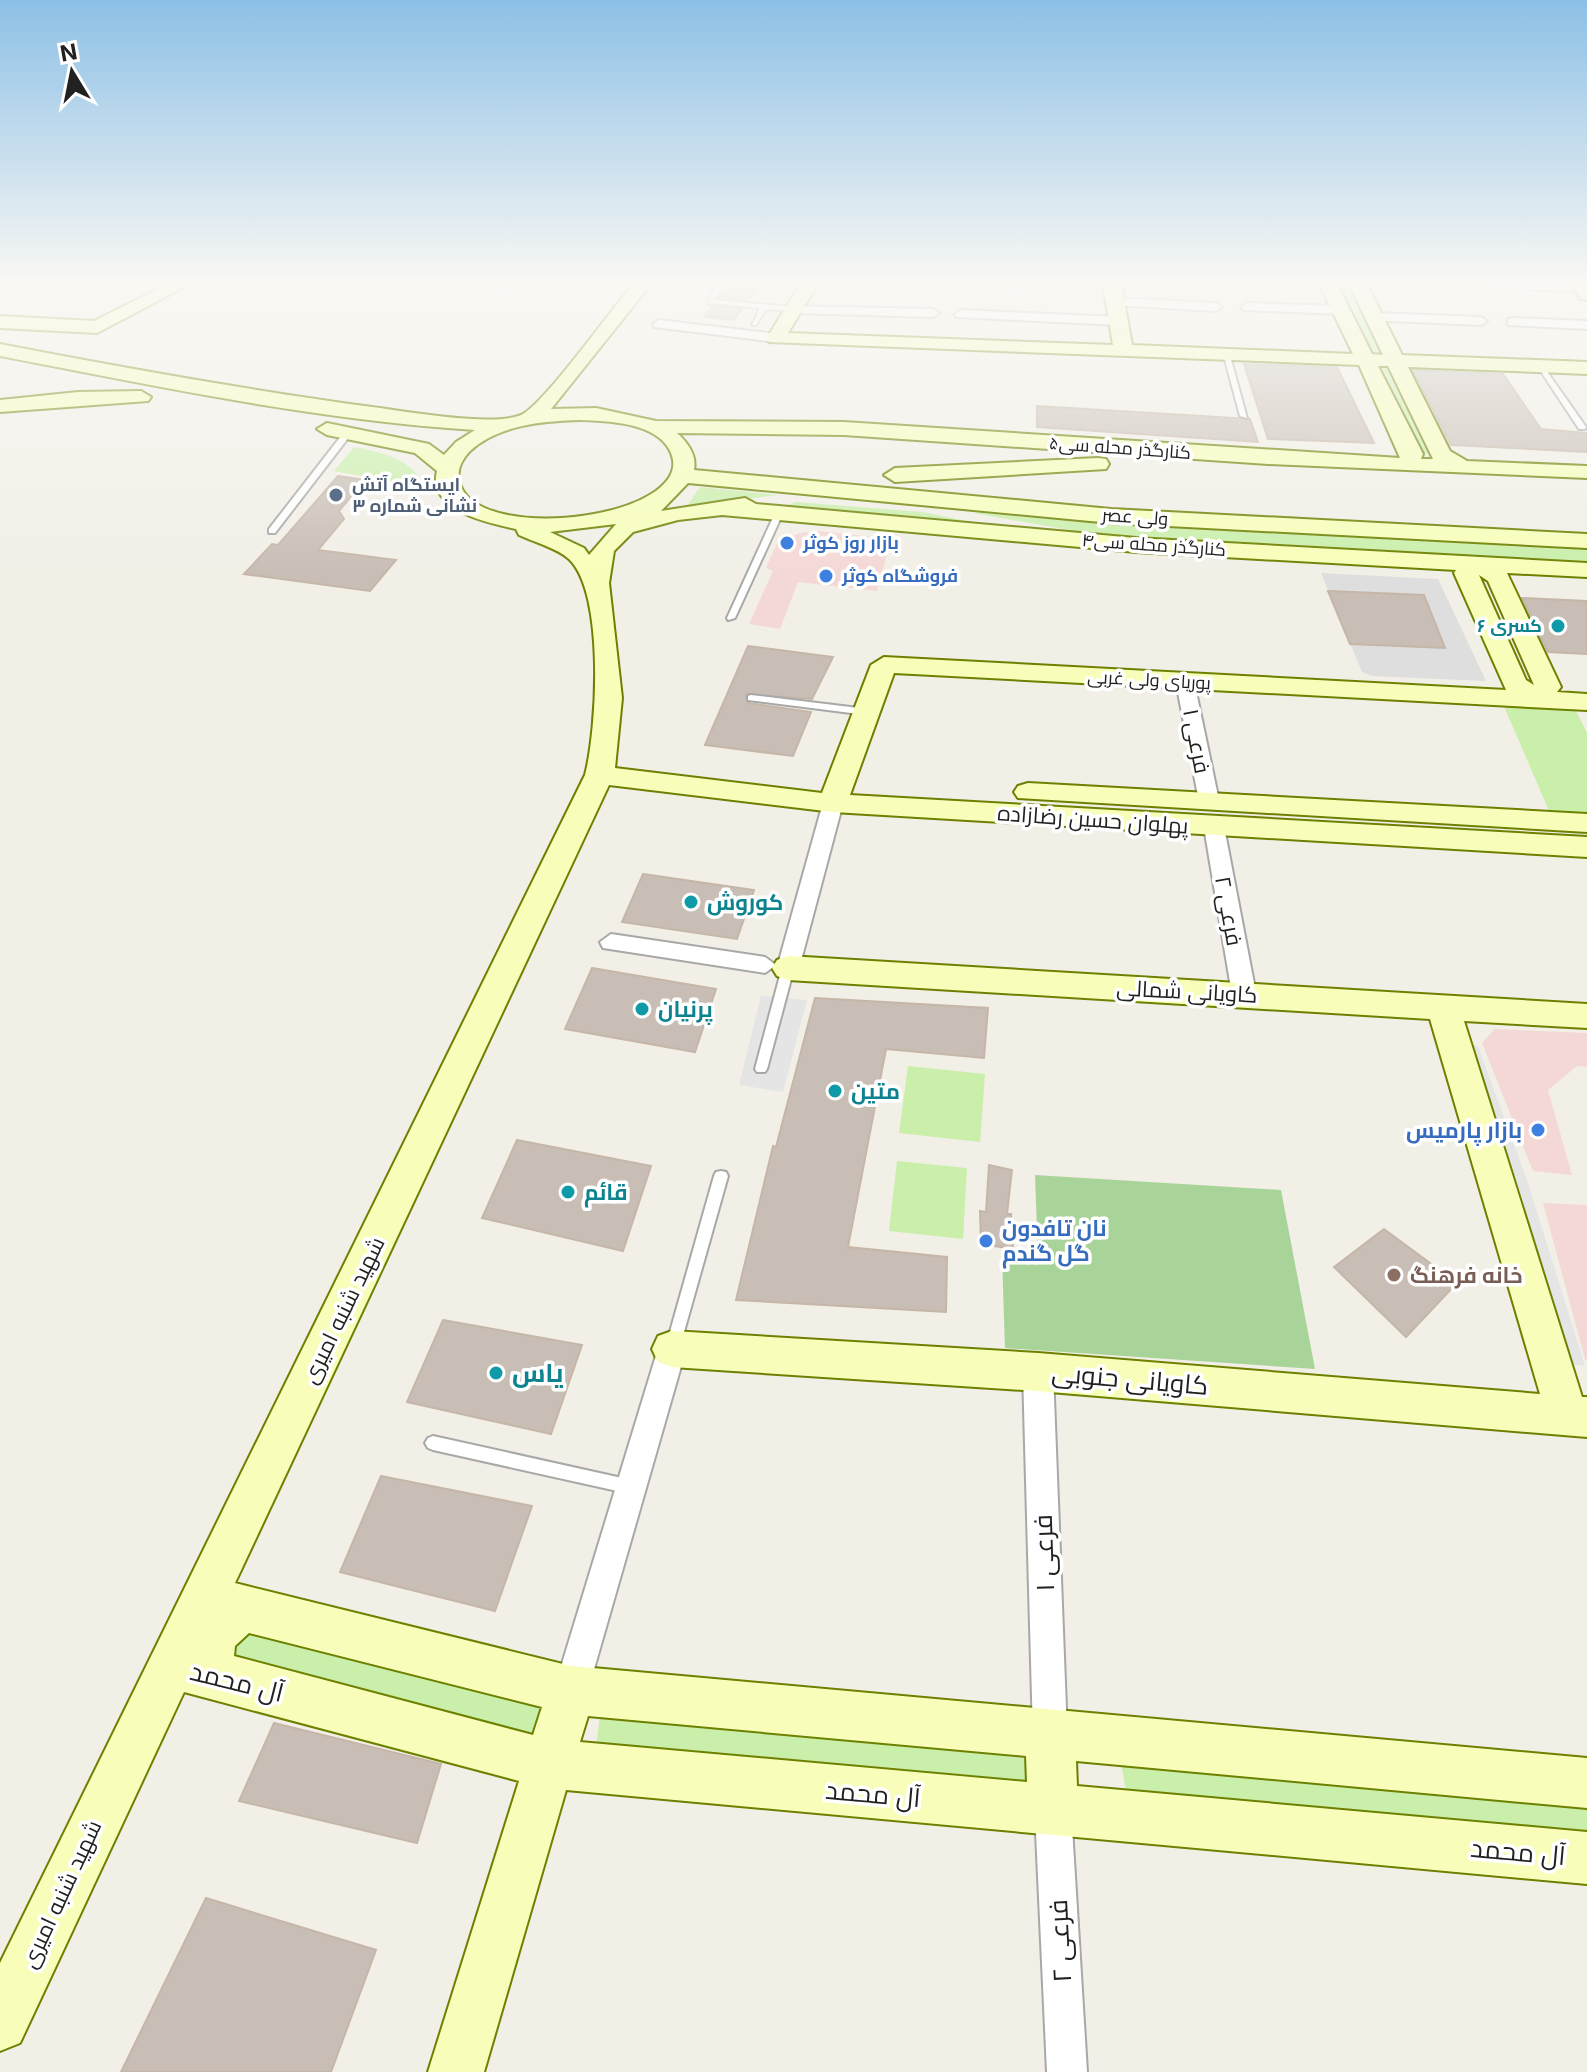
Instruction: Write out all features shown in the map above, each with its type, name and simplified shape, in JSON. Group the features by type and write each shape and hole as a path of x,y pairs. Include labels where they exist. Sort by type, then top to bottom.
{"street":[{"path":"59,381 422,448 446,467"},
{"path":"170,381 430,421 502,425"},
{"path":"530,418 564,381"},
{"path":"1374,381 1410,459 1435,460 1441,455"},
{"path":"1405,381 1441,455 1461,466"},
{"path":"584,396 590,404 612,416 653,427 673,439 684,465 659,500 604,549 596,579"},
{"path":"0,406 78,398 141,397"},
{"path":"596,579 576,553 476,512 456,499 445,484 446,467 466,444 502,425 530,418 612,416"},
{"name":"کنارگذر محله سی۵","path":"653,427 749,423 816,426 1214,455 1410,459 1461,466 1587,472"},
{"path":"895,475 1214,455"},
{"name":"ولی عصر","path":"684,465 895,475 1123,495 1587,520"},
{"name":"ولی عصر","path":"684,465 839,492 894,498 1363,532 1587,541"},
{"path":"621,531 675,514 839,492"},
{"path":"894,498 1026,535"},
{"path":"506,522 571,526 604,521 659,500"},
{"name":"کنارگذر محله سی۴","path":"722,508 1026,535 1587,570"},
{"path":"1478,564 1466,573 1515,684 1538,699"},
{"name":"شهید شنبه امیری","path":"222,1604 603,764 609,698 596,579"},
{"name":"پوریای ولی غربی","path":"838,792 884,665 1587,702"},
{"name":"فرعی ۱","path":"1185,682 1212,814"},
{"name":"پهلوان حسین رضازاده","path":"603,764 838,792 1534,832 1587,847"},
{"path":"611,942 776,966 838,792"},
{"name":"فرعی ۲","path":"1212,814 1244,994"},
{"name":"پهلوان حسین رضازاده","path":"1534,832 1587,823"},
{"name":"کاویانی شمالی","path":"776,966 1587,1016"},
{"path":"1443,1007 1577,1416"},
{"path":"456,2072 672,1349"},
{"name":"کاویانی جنوبی","path":"672,1349 1038,1372 1577,1416"},
{"name":"فرعی ۱","path":"1038,1372 1050,1734"},
{"path":"189,1669 212,1634 222,1604 571,1690 1587,1783"},
{"name":"شهید شنبه امیری","path":"0,2023 189,1669"},
{"name":"آل محمد","path":"189,1669 550,1764 1587,1858"},
{"path":"1050,1734 1053,1811"},
{"name":"فرعی ۲","path":"1053,1811 1067,2072"}],"lane":[{"path":"1234,381 1244,416"},
{"path":"1550,381 1582,427"},
{"path":"272,531 348,433"},
{"path":"731,618 779,513"},
{"path":"751,698 867,712"},
{"path":"761,1069 776,966"},
{"path":"672,1349 721,1176"},
{"path":"433,1443 631,1487"}],"shaded area":[{"name":"فروشگاه کوثر","path":"818,531 891,539 877,591 798,582 780,629 749,624 773,571 766,568 777,543 799,533"},
{"path":"1321,573 1438,579 1486,681 1372,676 1362,672"},
{"path":"761,996 807,1000 783,1092 739,1085"},
{"name":"بازار پارمیس","path":"1495,1029 1587,1033 1587,1067 1577,1066 1548,1090 1572,1175 1533,1171 1482,1043"},
{"path":"1440,1042 1478,1046 1527,1180 1585,1366 1535,1359"},
{"name":"بازار پارمیس","path":"1543,1203 1587,1205 1587,1361 1585,1359"}],"green space":[{"path":"1384,381 1398,381 1436,454 1417,453"},
{"path":"354,447 396,458 412,469 425,487 334,471"},
{"path":"700,487 778,495 687,506"},
{"path":"796,502 922,512 988,525 779,508"},
{"path":"973,513 1314,535 1587,548 1587,564 1115,538"},
{"path":"1503,704 1574,707 1587,733 1587,815 1550,813"},
{"path":"908,1066 985,1074 980,1142 899,1133"},
{"path":"897,1161 967,1168 963,1239 889,1231"},
{"path":"1035,1175 1281,1190 1315,1369 1005,1348 1002,1257 1038,1259"},
{"path":"237,1621 547,1703 534,1740 220,1656"},
{"path":"601,1707 1025,1758 1026,1793 596,1747"},
{"path":"1119,1753 1587,1799 1587,1838 1127,1795"}],"building":[{"path":"1249,381 1344,381 1374,443 1268,439"},
{"path":"1418,381 1508,381 1541,429 1587,433 1587,452 1451,445"},
{"path":"1037,406 1250,419 1258,442 1037,427"},
{"path":"338,476 365,480 339,511 344,519 318,550 396,560 370,591 244,574 272,544 278,545"},
{"path":"1328,591 1424,595 1445,648 1350,644"},
{"name":"کسری ۶","path":"1522,598 1587,601 1587,654 1548,652"},
{"path":"748,646 833,657 812,699 746,694 748,703 811,712 793,756 705,745"},
{"name":"کوروش","path":"643,874 754,890 737,939 622,922"},
{"name":"پرنیان","path":"592,968 716,989 695,1052 565,1029"},
{"path":"815,998 988,1008 984,1058 886,1049 848,1247 947,1257 946,1312 736,1300 773,1146 776,1147"},
{"name":"قائم","path":"517,1140 651,1166 623,1251 482,1218"},
{"path":"989,1165 1012,1170 1007,1214 1011,1214 1013,1249 981,1244 980,1211 986,1212"},
{"name":"خانه فرهنگ","path":"1384,1229 1457,1283 1406,1337 1334,1267"},
{"name":"یاس","path":"443,1320 582,1345 551,1434 407,1402"},
{"path":"381,1476 532,1506 495,1611 340,1572"},
{"path":"274,1723 441,1764 417,1843 239,1801"},
{"path":"206,1898 376,1950 331,2072 121,2072"}],"place":[{"name":"ایستگاه آتش نشانی شماره ۳","path":"336,495"},
{"name":"بازار روز کوثر","path":"787,543"},
{"name":"فروشگاه کوثر","path":"826,576"},
{"name":"کسری ۶","path":"1558,626"},
{"name":"کوروش","path":"691,902"},
{"name":"پرنیان","path":"642,1009"},
{"name":"متین","path":"835,1091"},
{"name":"بازار پارمیس","path":"1538,1130"},
{"name":"قائم","path":"568,1192"},
{"name":"نان تافدون گل گندم","path":"986,1241"},
{"name":"خانه فرهنگ","path":"1394,1275"},
{"name":"یاس","path":"496,1373"}]}
